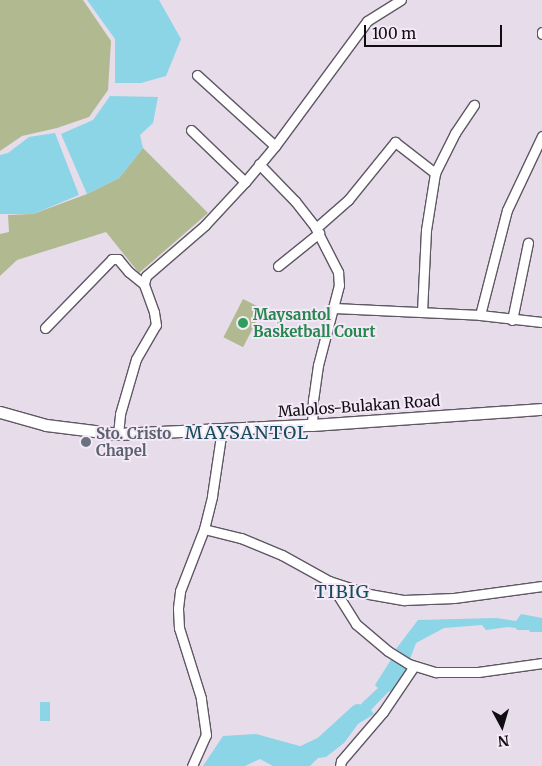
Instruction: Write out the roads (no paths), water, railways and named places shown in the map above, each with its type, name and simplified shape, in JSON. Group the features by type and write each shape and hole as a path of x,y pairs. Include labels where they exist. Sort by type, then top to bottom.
{"main road":[{"name":"Malolos-Bulakan Road","path":"0,412 46,425 118,434 312,425 542,409"}],"street":[{"path":"144,284 146,276 205,226 245,182 275,146 367,21 400,0"},
{"path":"197,75 275,146"},
{"path":"422,312 426,230 435,173 455,133 474,105"},
{"path":"191,130 245,182"},
{"path":"480,315 508,210 542,136"},
{"path":"278,266 348,200 395,142 435,173"},
{"path":"259,164 295,201 317,230 338,272 340,285 318,365 312,425"},
{"path":"512,320 528,243"},
{"path":"45,328 112,259 118,259 129,272 144,284 154,312 156,325 136,359 120,414 118,434"},
{"path":"334,308 480,315 542,322"},
{"path":"192,766 206,734 201,698 179,628 178,608 180,591 204,530 222,429"},
{"path":"204,530 242,538 282,555 329,581 369,594 404,600 454,598 542,586"},
{"path":"329,581 356,624 388,651 412,665 436,672 478,672 542,664"},
{"path":"340,766 341,760 383,712 412,665"}],"water":[{"path":"87,0 159,0 181,39 166,76 141,83 115,83 115,39"},
{"path":"110,96 158,97 153,123 140,135 143,148 119,178 87,194 61,134 93,120"},
{"path":"55,133 79,195 33,214 0,214 0,155 8,153 29,137"},
{"path":"521,614 542,618 542,632 530,632 529,630 517,630 516,628 508,627 486,630 482,625 444,628 416,643 410,659 396,649 418,620 496,618 516,621"},
{"path":"392,658 410,670 392,693 389,691 371,710 374,714 358,724 344,743 326,757 318,758 310,766 273,766 260,759 245,766 203,766 223,736 256,734 307,748 323,747 328,739 338,734 363,702 378,688 375,685"},
{"path":"40,702 50,702 50,721 40,721"}],"waterway":[{"path":"298,756 322,745 358,712"}],"place":[{"name":"Maysantol Basketball Court","path":"243,323"},
{"name":"Sto. Cristo Chapel","path":"86,442"}],"district":[{"name":"MAYSANTOL","path":"247,433"},
{"name":"TIBIG","path":"342,592"}]}
